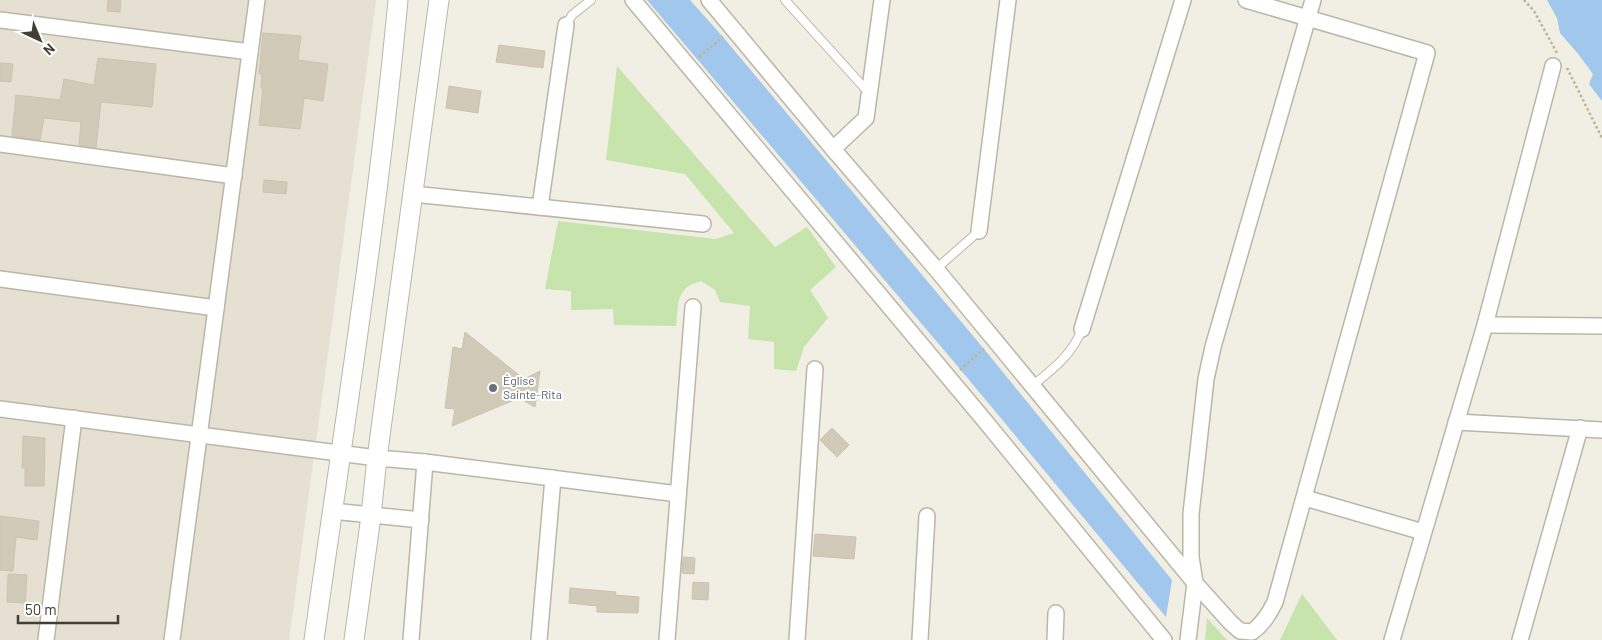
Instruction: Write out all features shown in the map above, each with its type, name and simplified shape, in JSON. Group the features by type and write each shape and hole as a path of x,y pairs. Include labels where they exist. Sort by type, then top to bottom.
{"street":[{"path":"172,640 257,0"},
{"path":"314,640 382,153 398,0"},
{"path":"354,640 439,0"},
{"path":"633,0 985,421 1164,640"},
{"path":"709,0 833,150 936,269 1195,583 1240,631 1252,632 1260,626 1275,602 1427,53 1246,0"},
{"path":"833,150 866,118 882,0"},
{"path":"979,231 1008,0"},
{"path":"1082,329 1183,0"},
{"path":"1188,640 1195,583 1191,557 1191,514 1206,378 1213,347 1313,0"},
{"path":"0,20 250,52"},
{"path":"540,207 566,25"},
{"path":"1392,640 1485,325 1553,66"},
{"path":"0,144 234,176"},
{"path":"414,194 703,224"},
{"path":"0,279 216,308"},
{"path":"667,640 693,307"},
{"path":"1485,325 1602,326"},
{"path":"797,640 815,369"},
{"path":"0,408 377,458 425,462 678,494"},
{"path":"46,640 74,418"},
{"path":"1456,422 1602,430"},
{"path":"1520,640 1580,428"},
{"path":"411,640 425,462"},
{"path":"539,640 553,478"},
{"path":"1305,498 1423,532"},
{"path":"332,511 421,520"},
{"path":"920,640 926,516"},
{"path":"1055,640 1056,613"}],"lane":[{"path":"566,25 572,15 591,0"},
{"path":"786,0 870,94"},
{"path":"936,269 979,231"},
{"path":"1032,386 1061,363 1077,341 1082,329"}],"path":[{"path":"697,59 723,38"},
{"path":"960,370 984,349"}],"shaded area":[{"path":"0,0 376,0 289,640 0,640"}],"green space":[{"path":"617,66 775,247 807,227 836,267 810,290 828,318 804,347 796,371 774,369 774,342 748,339 750,306 720,302 715,290 701,281 682,292 678,304 676,326 614,325 613,309 571,310 571,291 545,289 558,221 716,239 734,233 685,174 606,160"},
{"path":"1302,594 1337,640 1280,640"},
{"path":"1207,618 1227,640 1205,640"}],"water":[{"path":"647,0 690,0 723,37 984,349 1172,580 1166,617 960,369"},
{"path":"1547,0 1602,0 1602,101 1589,84 1593,74 1560,33 1557,18"}],"building":[{"path":"108,0 121,0 120,12 107,11"},
{"path":"263,33 301,36 298,60 328,64 323,101 304,98 300,129 259,125 263,88 261,88 262,74 259,74"},
{"path":"499,45 545,51 543,68 496,62"},
{"path":"98,58 156,64 152,107 101,102 96,148 79,145 81,122 44,118 40,140 12,136 16,95 60,100 64,79 94,85"},
{"path":"0,63 13,64 11,82 0,81"},
{"path":"449,86 481,91 478,113 446,108"},
{"path":"264,180 287,182 286,194 263,192"},
{"name":"Église Sainte-Rita","path":"465,332 524,379 540,371 535,407 519,398 452,426 455,409 445,408 453,347 462,349"},
{"path":"832,428 849,445 837,457 820,440"},
{"path":"23,436 45,438 44,486 25,486 25,468 22,468"},
{"path":"0,516 39,521 37,540 16,537 13,571 0,570"},
{"path":"815,534 856,537 854,559 813,556"},
{"path":"683,557 695,558 694,574 682,573"},
{"path":"8,574 27,575 25,603 7,602"},
{"path":"693,582 709,583 708,600 692,599"},
{"path":"570,588 616,592 615,595 639,597 638,613 597,612 597,606 569,603"}],"place":[{"name":"Église Sainte-Rita","path":"493,388"}]}
